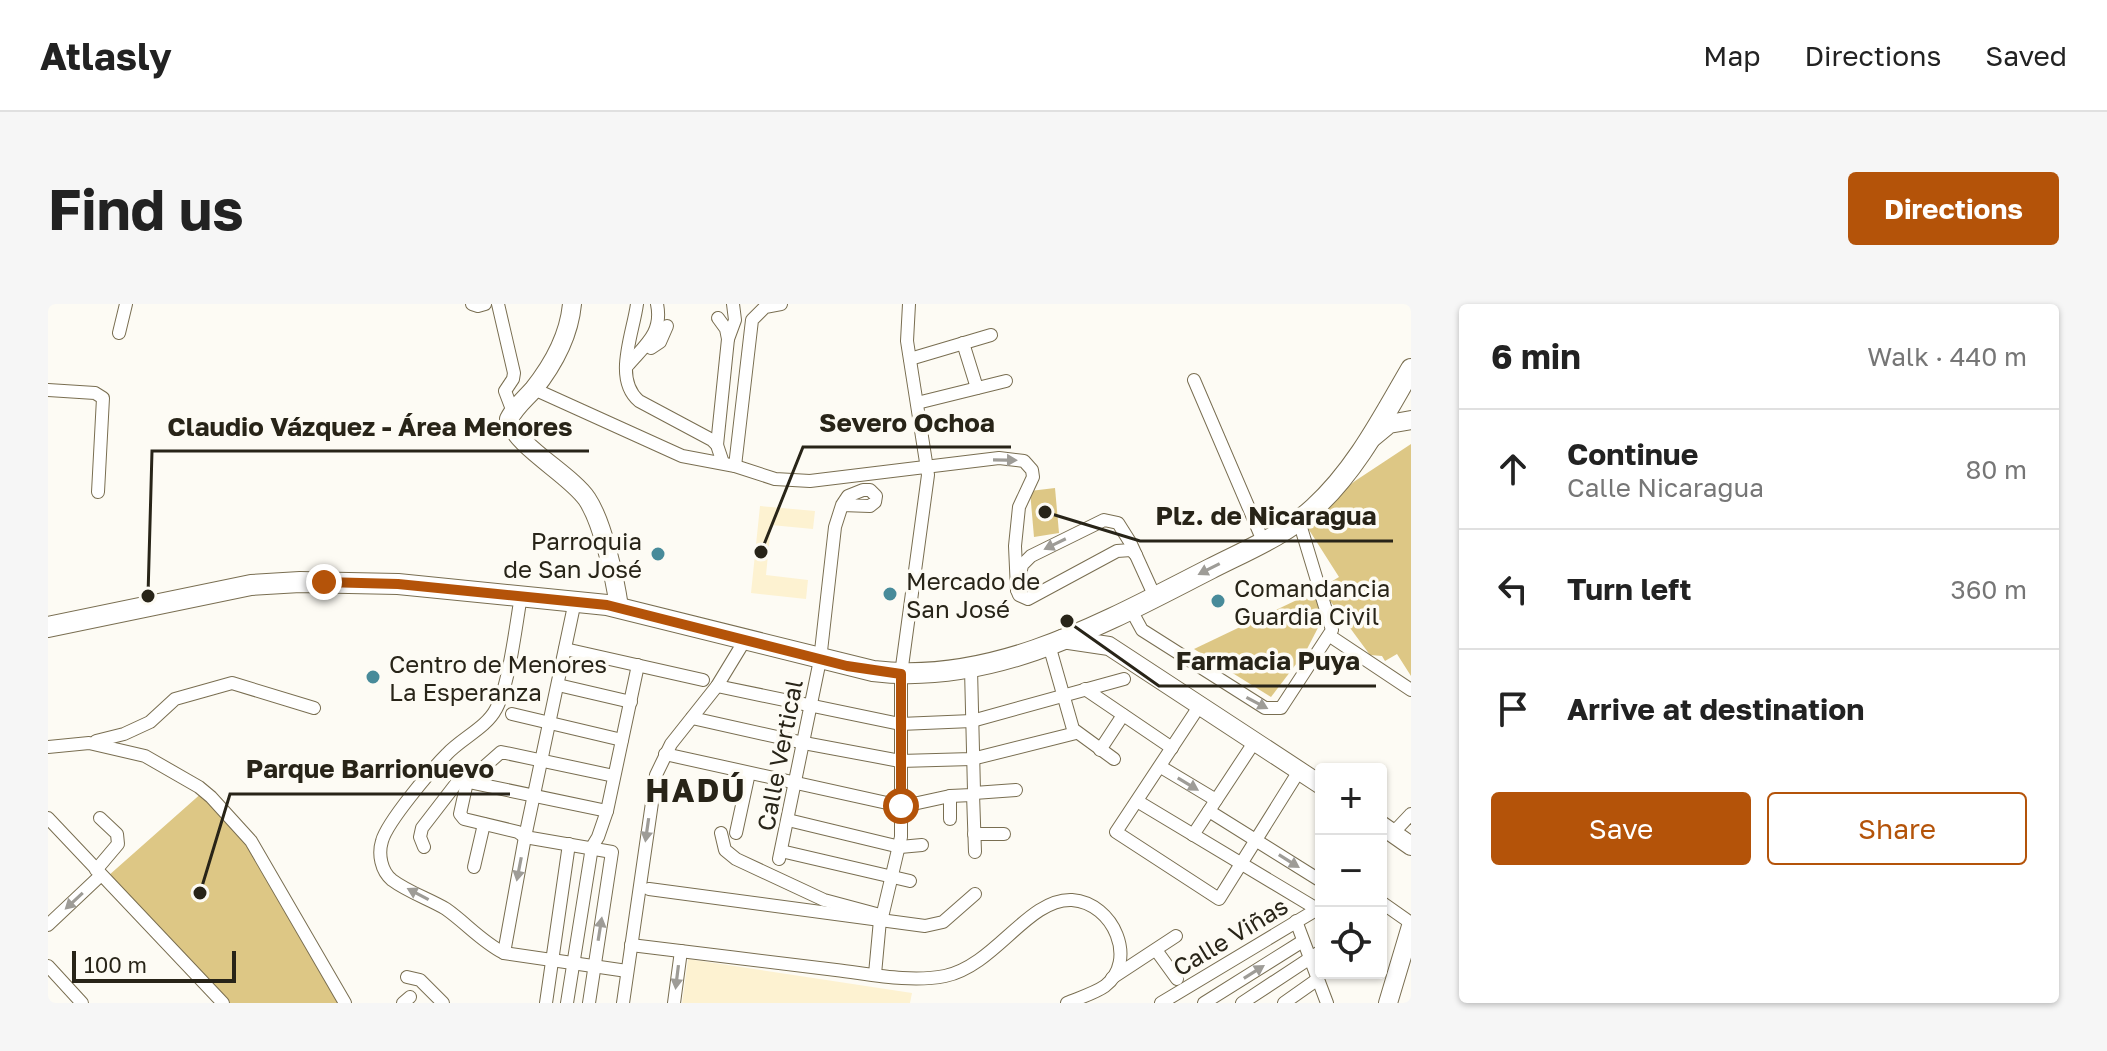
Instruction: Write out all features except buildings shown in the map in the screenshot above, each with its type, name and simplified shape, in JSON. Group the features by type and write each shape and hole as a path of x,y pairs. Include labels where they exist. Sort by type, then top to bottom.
{"main road":[{"path":"572,304 566,336 534,389 509,419 514,432 590,504 613,572 619,607"},
{"path":"1367,444 1411,369"},
{"path":"48,627 227,589 276,582 398,584 619,607 820,660 901,674 971,669 1012,659 1105,620 1299,521 1328,494 1376,432 1389,424 1411,420"},
{"path":"1105,620 1105,638 1109,646"},
{"path":"1056,642 1109,646 1315,781"},
{"path":"1387,829 1411,846"},
{"path":"1388,1003 1411,924"}],"street":[{"path":"119,333 126,304"},
{"path":"472,304 485,304"},
{"path":"498,304 514,373 505,391 513,412"},
{"path":"637,304 626,367 626,385 630,393 717,445 729,465"},
{"path":"626,367 654,336 658,326 657,304"},
{"path":"717,445 728,339 735,320 733,304"},
{"path":"729,465 752,320 765,307 781,304"},
{"path":"875,974 882,916 900,847 901,674 927,484 906,325 909,304"},
{"path":"718,318 726,329 728,339"},
{"path":"637,354 660,342 667,326"},
{"path":"910,359 991,335"},
{"path":"963,343 977,388"},
{"path":"1194,380 1263,541"},
{"path":"917,403 1006,381"},
{"path":"534,389 693,459 792,482 999,458 1018,460 1029,465 1033,477 1019,507 1016,526 1017,590 1019,595 1028,599 1117,551 1131,550 1136,555"},
{"path":"48,390 95,393 103,398 98,492"},
{"name":"Calle Vertical","path":"842,505 835,527 812,707 780,855 893,877"},
{"path":"1017,590 1022,565 1031,556 1104,520 1118,523 1155,597"},
{"path":"1130,608 1142,630 1269,709 1284,705 1330,636 1331,622 1299,521"},
{"path":"521,596 502,694 496,710 440,761 386,831 380,849 384,869 393,880 444,908 491,947 504,953 627,971"},
{"path":"504,953 575,601"},
{"path":"1330,636 1411,690"},
{"path":"623,1003 654,783 665,754 717,686 745,640"},
{"path":"1056,642 1063,697 1076,733 1114,759"},
{"path":"565,649 703,680"},
{"path":"567,1003 592,847 607,811 638,665"},
{"path":"971,669 975,852"},
{"path":"717,686 900,724 972,721 1124,679"},
{"path":"48,747 89,743 124,734 150,722 175,699 232,683 314,708"},
{"path":"558,685 631,702"},
{"path":"1085,689 1172,748"},
{"path":"1200,705 1116,832 1219,899 1299,771"},
{"path":"512,714 622,740"},
{"path":"1100,750 1123,715"},
{"path":"692,718 900,761 972,759 1076,733"},
{"path":"1193,835 1255,741"},
{"path":"89,743 145,756 199,787 223,808 251,841 345,1003"},
{"path":"589,1003 612,856 609,850 525,837 518,832 462,819 460,815 467,782 501,752 614,776"},
{"path":"665,754 901,806 950,796 1016,790"},
{"path":"1161,767 1254,839 1315,877"},
{"path":"736,833 749,773"},
{"path":"424,847 420,837 424,824 457,781 607,811"},
{"path":"950,796 950,819"},
{"path":"1137,801 1317,907"},
{"path":"1387,829 1411,814"},
{"path":"48,818 223,1003"},
{"path":"48,925 98,873 117,848 117,834 100,818"},
{"path":"788,820 900,847 922,845"},
{"path":"474,867 484,824"},
{"path":"721,833 725,850 736,859 824,900 920,926 936,925 949,919 975,894"},
{"path":"974,834 1004,834"},
{"path":"546,1003 569,844"},
{"path":"893,877 910,881"},
{"path":"649,889 882,916"},
{"path":"631,945 918,978 956,973 986,957 1043,907 1073,900 1097,908 1113,926 1119,951 1112,978"},
{"path":"1387,906 1411,924"},
{"name":"Calle Viñas","path":"1161,1003 1315,910"},
{"path":"1242,1003 1315,954 1303,941 1296,921"},
{"path":"1067,1003 1105,986 1112,978 1176,936"},
{"path":"1204,1003 1303,941"},
{"path":"1156,950 1177,979"},
{"path":"674,1003 681,951"},
{"path":"48,966 82,1003"},
{"path":"407,977 420,980 443,1003"},
{"path":"1284,1003 1318,979 1327,1003"}],"shaded area":[{"path":"1411,444 1411,676 1397,654 1385,661 1382,656 1370,655 1328,598 1329,583 1339,577 1304,522 1355,481"},
{"path":"1055,488 1059,533 1034,537 1030,491"},
{"path":"760,506 815,511 813,529 771,525 766,575 808,580 806,599 751,593"},
{"path":"1320,589 1322,620 1306,651 1271,697 1194,649"},
{"path":"204,791 225,809 349,1003 219,1003 110,887 99,884"},
{"path":"688,959 912,993 910,1003 682,1003"}],"place":[{"name":"Plz. de Nicaragua","path":"1045,512"},
{"name":"Severo Ochoa","path":"761,552"},
{"name":"Parroquia de San José","path":"658,554"},
{"name":"Mercado de San José","path":"890,594"},
{"name":"Claudio Vázquez - Área Menores","path":"148,596"},
{"name":"Comandancia Guardia Civil","path":"1218,601"},
{"name":"Farmacia Puya","path":"1067,621"},
{"name":"Centro de Menores La Esperanza","path":"373,677"},
{"name":"Parque Barrionuevo","path":"200,893"}],"district":[{"name":"HADÚ","path":"696,790"}],"route":[{"path":"324,582 398,584 607,605 847,666 901,674 901,806"}]}
